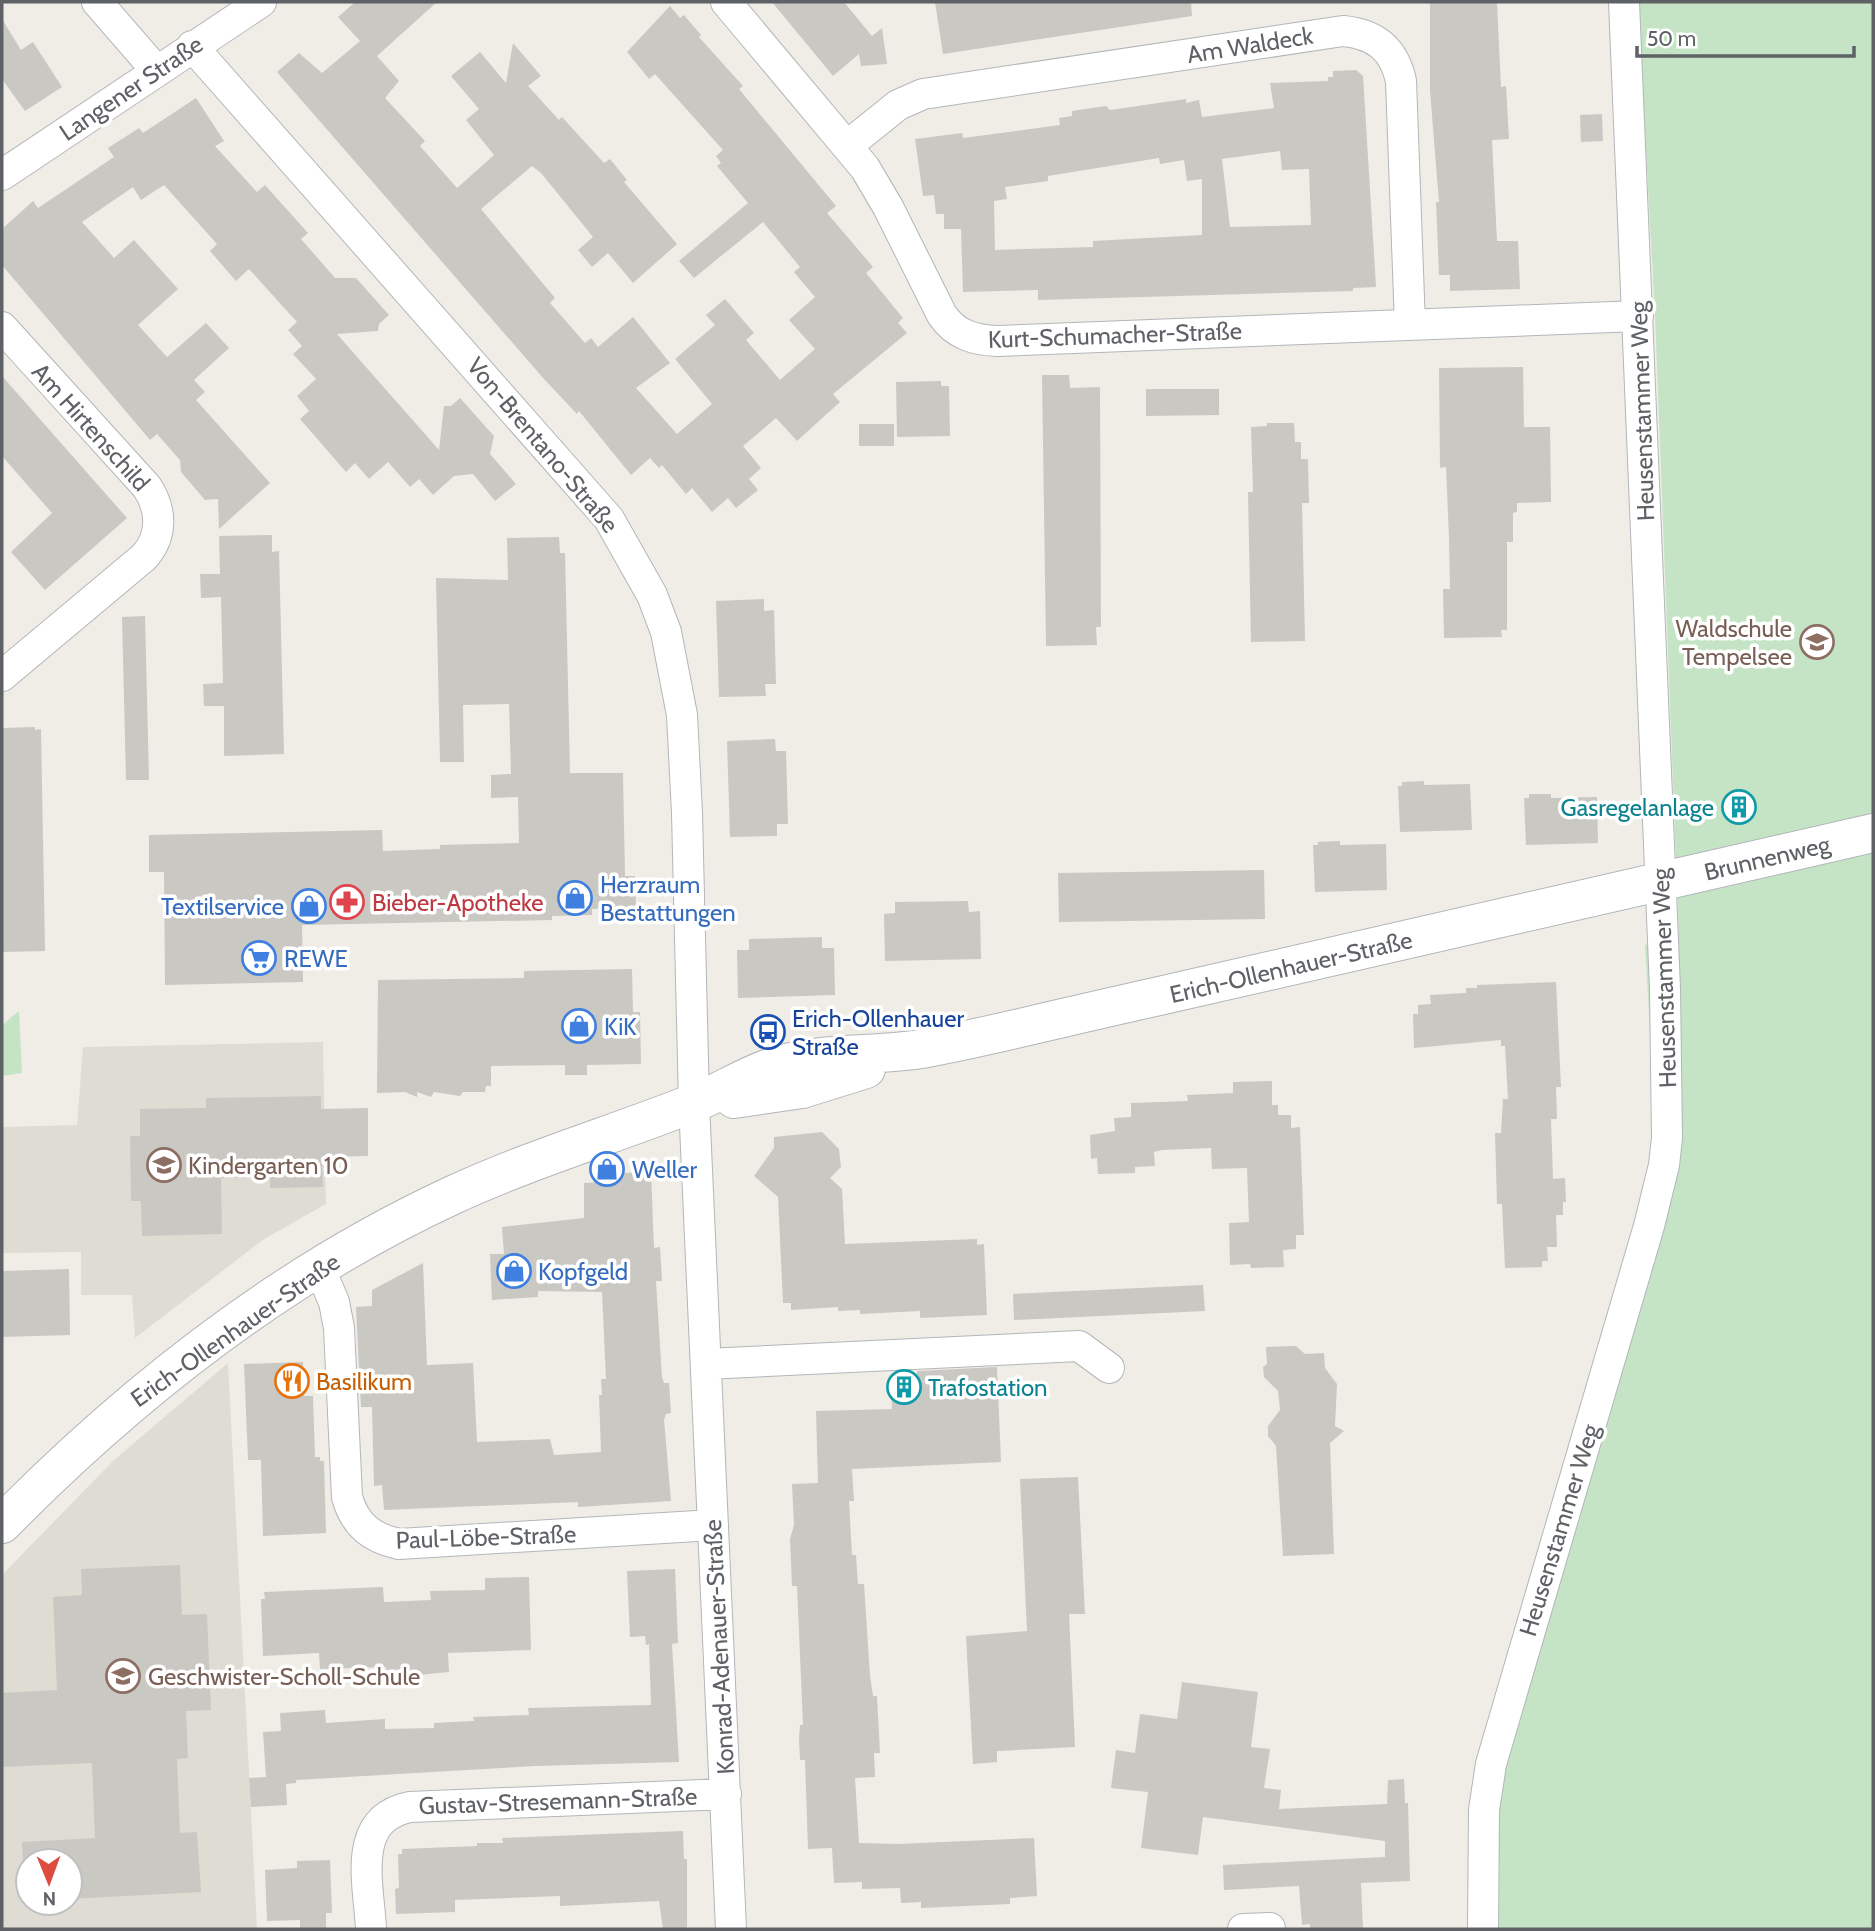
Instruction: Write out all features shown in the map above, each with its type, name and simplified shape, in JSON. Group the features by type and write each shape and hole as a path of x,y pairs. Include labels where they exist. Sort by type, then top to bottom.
{"street":[{"path":"97,2 156,70"},
{"name":"Langener Straße","path":"2,175 261,2"},
{"name":"Kurt-Schumacher-Straße","path":"726,2 848,146 888,206 942,315 954,329 970,338 998,341 1638,316"},
{"name":"Heusenstammer Weg","path":"1483,1929 1484,1810 1491,1764 1649,1226 1664,1165 1668,1073 1624,2"},
{"name":"Am Waldeck","path":"848,146 898,105 923,94 1343,30 1361,32 1381,42 1391,54 1401,81 1410,325"},
{"name":"Von-Brentano-Straße","path":"192,46 575,477 626,543 652,596 666,632 682,715 688,839 694,1103"},
{"name":"Am Hirtenschild","path":"2,327 147,487 155,500 159,523 158,536 144,557 2,676"},
{"name":"Brunnenweg","path":"1660,884 1873,833"},
{"name":"Erich-Ollenhauer-Straße","path":"2,1524 103,1426 146,1390 216,1336 320,1267 394,1224 508,1171 694,1103 773,1067 807,1058 921,1049 1660,884"},
{"name":"Konrad-Adenauer-Straße","path":"694,1103 732,1929"},
{"name":"Paul-Löbe-Straße","path":"320,1267 334,1302 338,1328 347,1497 358,1522 370,1534 399,1544 713,1525"},
{"path":"706,1364 1079,1346 1109,1368"},
{"name":"Gustav-Stresemann-Straße","path":"372,1929 369,1841 379,1821 395,1810 410,1807 726,1794"}],"shaded area":[{"name":"Kindergarten 10","path":"323,1042 326,1204 264,1239 135,1338 132,1295 81,1295 81,1252 2,1253 2,1127 77,1125 83,1047"},
{"name":"Geschwister-Scholl-Schule","path":"228,1363 257,1929 2,1929 2,1575 113,1461"}],"green space":[{"path":"1638,2 1873,2 1873,1929 1468,1929 1469,1803 1484,1738 1644,1196 1649,1165 1652,1102 1645,945 1679,938 1655,315"},
{"path":"19,1011 22,1073 2,1076 2,1025"}],"building":[{"path":"355,2 437,2 377,56 399,81 385,98 425,141 420,146 457,188 494,155 466,120 479,109 451,76 480,52 506,83 513,43 541,76 528,86 559,120 562,117 604,163 610,159 627,180 624,182 677,244 633,283 608,253 592,267 578,250 593,237 541,173 532,166 481,209 555,298 550,303 585,343 591,338 598,347 633,317 670,363 636,388 677,434 712,404 675,359 715,325 706,315 725,299 754,333 746,340 780,380 815,349 789,320 815,297 794,272 800,267 763,222 694,278 679,261 748,203 717,166 721,163 716,156 723,150 655,74 649,79 627,52 670,6 680,18 684,15 701,35 699,37 743,86 739,89 836,206 827,213 873,267 866,273 903,318 898,323 907,333 833,394 840,402 797,441 776,418 743,446 761,468 749,479 758,490 736,508 728,498 712,512 692,488 686,494 662,465 659,468 650,458 631,475 579,411 577,414 544,379 277,72 299,53 322,73 360,41 338,17"},
{"path":"772,2 844,2 872,36 882,28 887,64 861,66 859,54 833,76"},
{"path":"935,2 1191,2 1192,16 943,54"},
{"path":"1430,2 1497,3 1501,87 1506,86 1509,139 1492,140 1497,241 1518,241 1520,289 1450,291 1450,275 1439,275 1436,202 1439,202 1430,91"},
{"path":"2,19 21,50 33,42 62,87 25,111 2,79"},
{"path":"1356,70 1363,76 1376,287 1353,288 1353,291 1038,300 1038,290 963,292 961,229 944,229 944,214 936,214 934,195 923,196 915,139 962,133 963,138 1060,125 1059,118 1072,116 1072,111 1106,106 1110,110 1186,99 1186,103 1199,100 1202,117 1274,108 1270,83 1328,81 1328,77 1333,77 1333,71","holes":["1280,151 1282,170 1309,169 1311,225 1230,227 1222,159","1159,158 1160,164 1184,160 1187,181 1202,179 1202,235 1093,241 1093,247 995,250 994,201 1007,199 1005,187 1048,181 1048,176"]},
{"path":"196,98 224,141 215,146 257,192 265,185 308,233 301,239 335,278 356,278 389,315 379,324 378,331 337,334 439,450 444,406 451,406 460,398 494,436 490,454 516,484 495,501 473,474 454,476 433,495 419,479 410,487 388,462 369,479 355,463 346,472 300,419 309,411 297,396 316,379 293,354 302,346 288,330 297,322 249,269 236,281 210,251 217,244 164,185 141,200 133,187 82,222 114,258 134,240 178,289 138,325 167,357 206,323 229,348 194,380 205,392 196,400 270,483 219,529 218,499 205,500 181,472 180,460 157,434 150,440 2,265 2,229 33,201 38,208 114,157 108,148 139,128 143,133"},
{"path":"1602,114 1603,141 1581,142 1580,115"},
{"path":"1523,367 1524,427 1550,427 1551,502 1517,503 1517,512 1513,513 1513,542 1507,542 1507,630 1501,630 1502,637 1444,638 1443,589 1450,589 1446,467 1440,468 1439,368"},
{"path":"1042,375 1069,375 1070,388 1100,387 1101,627 1096,627 1097,645 1046,646"},
{"path":"2,376 127,518 45,590 11,552 52,513 2,456"},
{"path":"941,381 941,386 949,386 950,436 897,437 896,382"},
{"path":"1146,389 1219,389 1219,415 1146,416"},
{"path":"1267,423 1294,423 1295,442 1301,442 1301,459 1308,459 1309,503 1302,503 1305,641 1251,642 1248,492 1253,492 1251,427 1267,426"},
{"path":"859,424 894,424 894,446 859,446"},
{"path":"272,535 272,552 279,551 284,754 224,756 224,706 204,706 203,684 223,683 221,597 201,598 200,574 220,574 219,536"},
{"path":"559,537 560,553 565,553 570,773 623,773 625,876 635,876 636,907 592,909 592,915 552,916 552,920 302,925 303,982 165,985 164,872 149,872 149,835 382,830 383,851 440,849 440,845 519,843 518,797 491,798 491,775 511,774 509,704 463,705 464,762 440,762 436,578 508,580 507,538"},
{"path":"764,599 764,611 774,610 776,684 765,684 766,696 719,697 716,601"},
{"path":"145,616 149,780 126,780 122,617"},
{"path":"35,727 35,730 41,729 45,951 2,952 2,728"},
{"path":"775,739 776,751 786,751 788,824 777,824 777,836 730,837 727,741"},
{"path":"1424,781 1424,785 1470,784 1472,830 1400,832 1398,786 1402,786 1402,782"},
{"path":"1529,794 1551,794 1551,798 1597,797 1598,843 1526,845 1524,798 1529,798"},
{"path":"1340,841 1340,845 1386,844 1387,890 1315,892 1313,845 1318,845 1318,842"},
{"path":"1264,870 1265,919 1059,922 1058,873"},
{"path":"968,901 969,912 980,911 981,959 885,961 884,914 895,913 895,902"},
{"path":"822,937 822,948 834,948 835,995 738,998 737,950 749,950 749,939"},
{"path":"632,969 633,1012 640,1012 641,1064 587,1065 587,1075 565,1075 565,1065 491,1066 491,1086 486,1086 485,1092 463,1092 460,1096 434,1092 431,1097 417,1092 417,1097 405,1092 377,1093 378,980 524,978 524,971"},
{"path":"1556,982 1561,1087 1556,1087 1557,1119 1551,1119 1553,1179 1565,1178 1566,1202 1563,1202 1563,1215 1556,1215 1557,1247 1547,1247 1548,1261 1542,1261 1542,1267 1505,1268 1502,1204 1497,1204 1495,1133 1501,1133 1503,1099 1508,1099 1505,1046 1501,1046 1501,1040 1414,1048 1413,1014 1418,1014 1418,1005 1431,1004 1430,995 1466,993 1466,988 1477,988 1477,985"},
{"path":"1272,1081 1272,1105 1278,1105 1278,1115 1291,1115 1291,1128 1300,1127 1304,1235 1296,1235 1296,1249 1283,1250 1284,1267 1251,1268 1250,1264 1230,1265 1229,1223 1249,1222 1247,1168 1212,1169 1211,1148 1162,1150 1154,1152 1155,1166 1135,1167 1135,1173 1098,1174 1097,1158 1091,1159 1090,1135 1115,1131 1114,1118 1131,1117 1131,1103 1188,1101 1187,1095 1233,1093 1233,1082"},
{"name":"Kindergarten 10","path":"321,1096 321,1109 368,1108 368,1156 322,1157 323,1187 270,1188 270,1177 221,1178 222,1234 142,1236 141,1201 131,1201 130,1136 140,1136 140,1109 206,1108 206,1098"},
{"path":"822,1132 839,1149 841,1167 830,1178 842,1189 845,1244 977,1239 977,1245 984,1244 987,1315 920,1318 920,1311 860,1314 860,1310 838,1311 838,1307 791,1310 791,1303 783,1303 778,1197 754,1176 774,1148 774,1137"},
{"path":"651,1172 654,1248 660,1247 662,1281 656,1281 662,1377 664,1383 669,1383 671,1413 666,1414 664,1420 671,1501 578,1507 578,1502 384,1510 382,1485 374,1486 372,1407 361,1407 356,1307 372,1306 372,1290 423,1263 427,1365 473,1363 477,1442 550,1439 554,1455 601,1452 599,1395 602,1395 601,1379 606,1379 602,1292 538,1291 538,1297 492,1300 490,1254 504,1254 502,1227 584,1218 584,1183 601,1182 601,1174"},
{"path":"69,1269 70,1335 2,1337 2,1271"},
{"path":"1203,1285 1205,1311 1014,1320 1013,1294"},
{"path":"1296,1346 1305,1354 1324,1353 1325,1368 1337,1384 1335,1426 1344,1431 1330,1443 1334,1554 1283,1556 1276,1446 1268,1436 1268,1426 1280,1410 1278,1391 1264,1377 1263,1367 1267,1364 1266,1347"},
{"path":"303,1362 304,1396 313,1396 315,1457 324,1461 326,1533 263,1536 261,1460 248,1460 244,1364"},
{"path":"997,1367 1001,1462 852,1469 854,1501 849,1501 852,1555 856,1555 858,1584 864,1584 870,1676 873,1696 877,1696 880,1753 874,1753 875,1777 855,1778 859,1843 898,1844 1034,1838 1037,1896 1010,1898 1010,1904 921,1908 921,1902 901,1903 900,1888 862,1889 862,1882 834,1883 832,1848 808,1849 805,1760 800,1760 799,1738 800,1725 803,1725 797,1586 792,1586 792,1484 818,1483 816,1411 892,1409 891,1381 917,1380 917,1371"},
{"path":"1078,1477 1085,1614 1069,1614 1075,1747 997,1751 997,1762 973,1764 966,1636 1027,1631 1020,1479"},
{"path":"180,1565 182,1615 207,1614 211,1710 186,1711 188,1758 177,1759 180,1833 197,1832 201,1892 84,1898 84,1847 22,1847 22,1842 95,1838 92,1763 2,1767 2,1693 57,1690 53,1597 82,1595 81,1569"},
{"path":"675,1569 678,1643 672,1644 679,1762 535,1766 296,1780 296,1783 286,1784 287,1805 251,1807 249,1778 266,1777 263,1732 281,1731 280,1713 325,1710 326,1723 385,1719 385,1729 434,1728 434,1723 474,1721 473,1717 529,1715 528,1708 651,1705 649,1644 646,1645 645,1636 630,1637 627,1571"},
{"path":"529,1577 531,1650 448,1653 449,1672 399,1677 386,1677 386,1667 320,1669 319,1653 263,1656 261,1599 265,1599 264,1592 383,1587 384,1602 431,1600 430,1591 485,1590 485,1578"},
{"path":"1182,1682 1258,1692 1251,1747 1270,1749 1264,1788 1281,1790 1279,1809 1387,1804 1388,1780 1404,1779 1405,1803 1408,1803 1410,1881 1361,1883 1363,1929 1310,1929 1310,1924 1302,1925 1299,1886 1224,1890 1223,1865 1385,1857 1385,1841 1203,1817 1198,1855 1141,1848 1148,1792 1111,1788 1116,1750 1135,1753 1140,1714 1177,1719"},
{"path":"683,1831 684,1859 687,1859 687,1929 663,1929 659,1901 560,1906 560,1896 455,1900 455,1912 396,1914 395,1889 399,1888 398,1854 402,1854 402,1849 477,1846 477,1843 503,1843 502,1838"},
{"path":"330,1860 332,1913 326,1913 326,1929 300,1929 300,1920 267,1921 265,1870 297,1868 297,1861"}],"place":[{"name":"Waldschule Tempelsee","path":"1817,642"},
{"name":"Gasregelanlage","path":"1739,807"},
{"name":"Herzraum Bestattungen","path":"575,898"},
{"name":"Bieber-Apotheke","path":"347,902"},
{"name":"Textilservice","path":"309,906"},
{"name":"REWE","path":"259,958"},
{"name":"KiK","path":"579,1026"},
{"name":"Erich-Ollenhauer Straße","path":"768,1032"},
{"name":"Kindergarten 10","path":"164,1165"},
{"name":"Weller","path":"607,1169"},
{"name":"Kopfgeld","path":"514,1271"},
{"name":"Basilikum","path":"292,1381"},
{"name":"Trafostation","path":"904,1387"},
{"name":"Geschwister-Scholl-Schule","path":"123,1676"}]}
